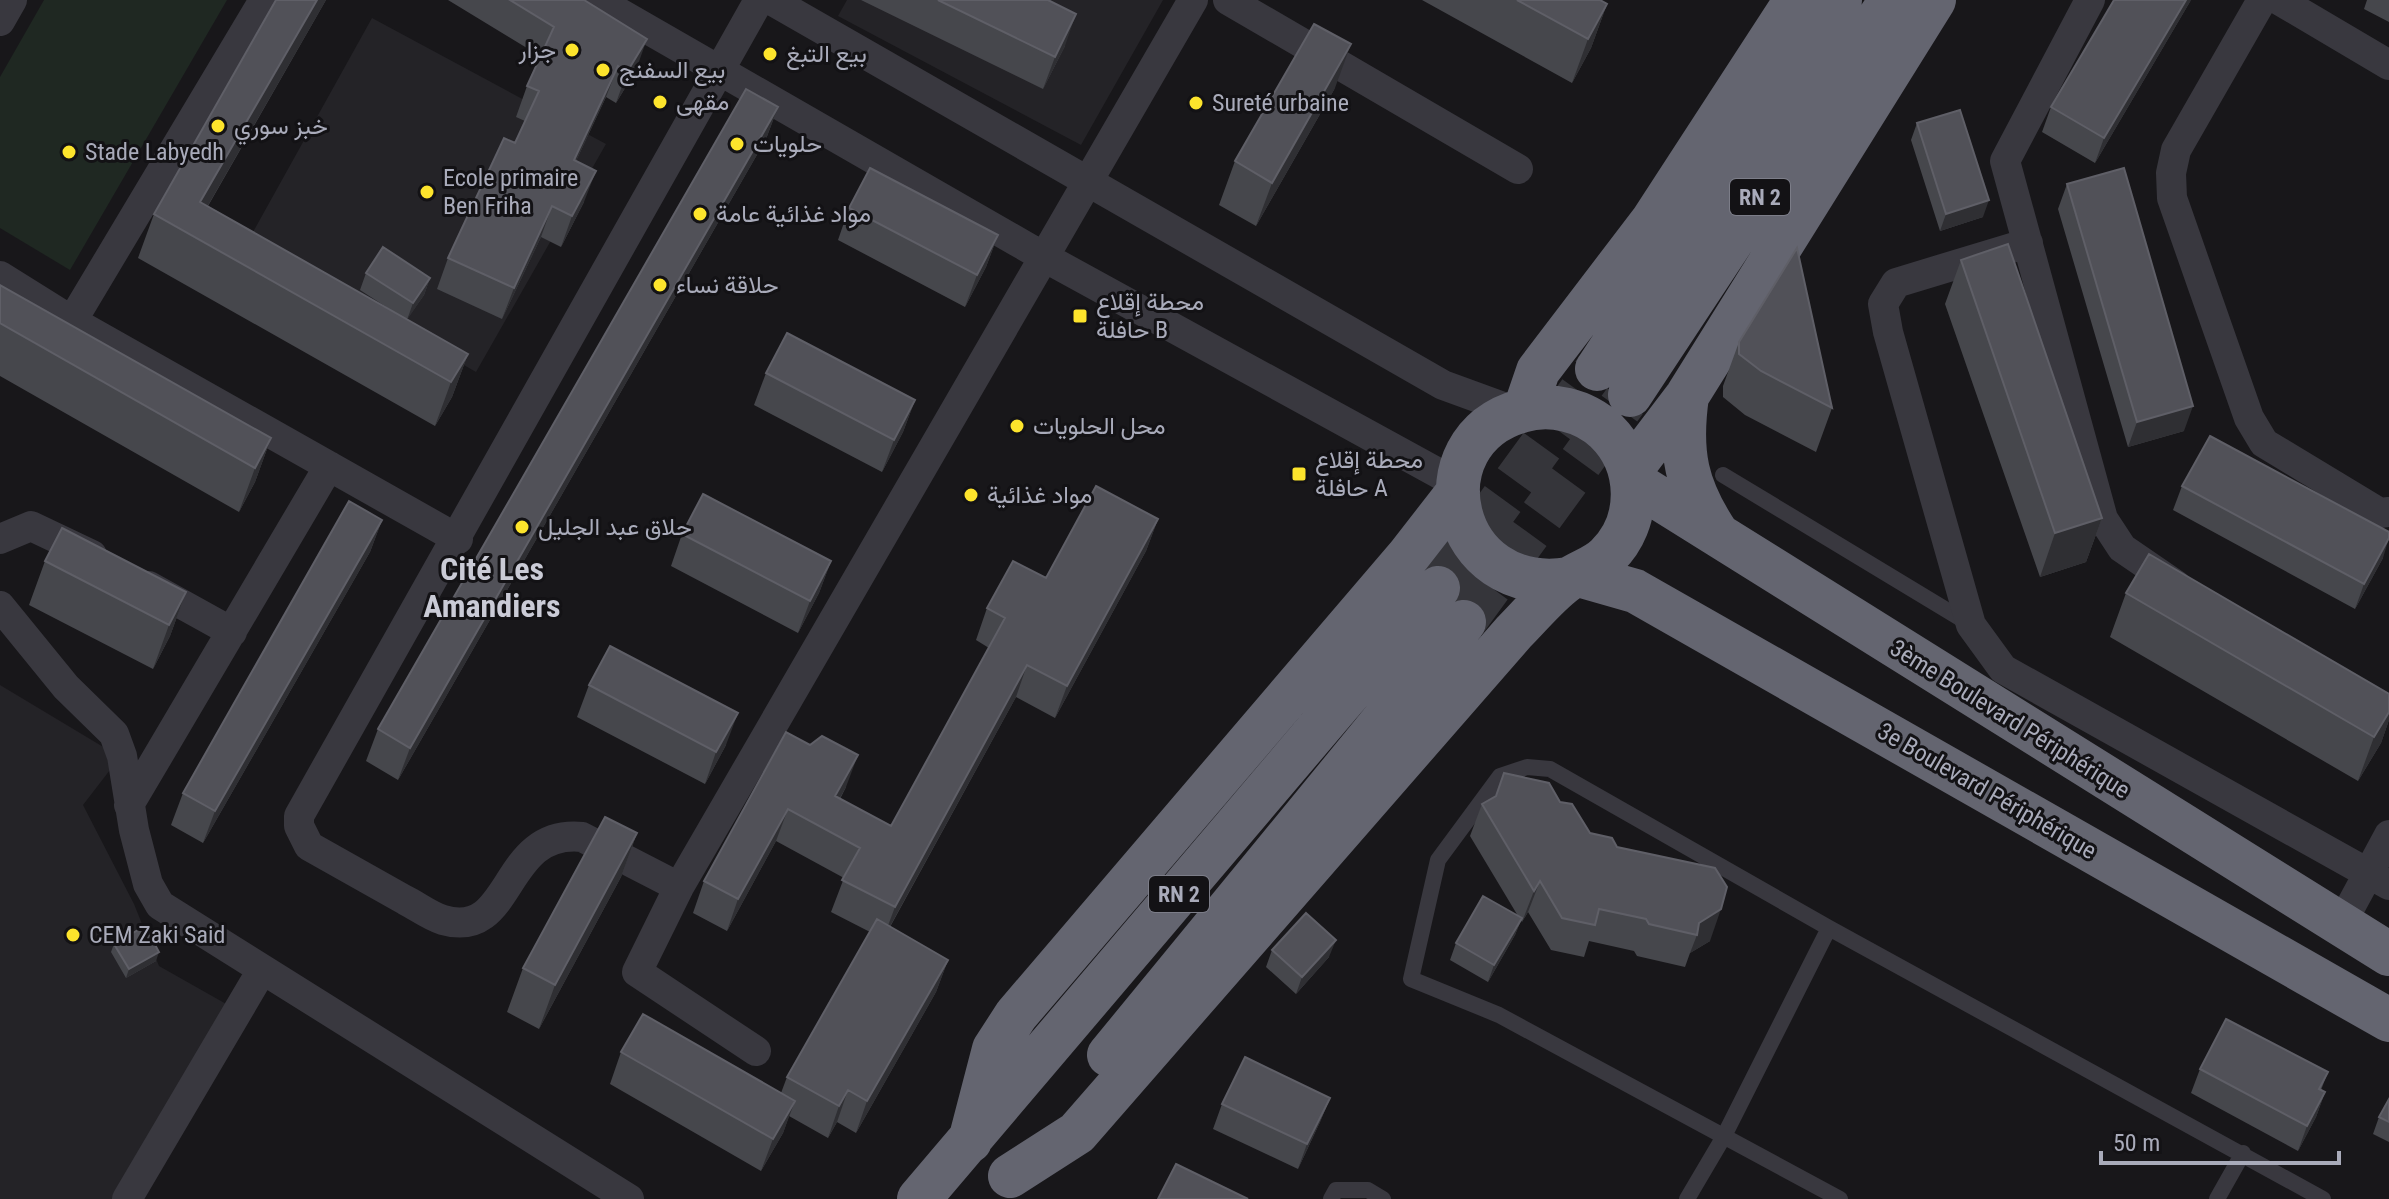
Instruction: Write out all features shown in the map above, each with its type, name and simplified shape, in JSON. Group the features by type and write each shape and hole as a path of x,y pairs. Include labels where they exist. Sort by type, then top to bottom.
{"highway":[{"path":"1521,411 1538,371 1653,220 1796,0"},
{"name":"RN 2","path":"1840,0 1613,382 1891,0"},
{"path":"1632,476 1687,396 1934,0"},
{"path":"1687,396 1682,433 1686,471 1699,506 1719,537"},
{"path":"970,1141 994,1049 1016,1015 1409,555 1458,488 1473,445 1492,425 1521,411 1558,408 1590,419 1615,441 1632,476 1631,514 1618,544 1594,567 1574,577 1514,632 1077,1133 1000,1187"},
{"name":"3ème Boulevard Périphérique","path":"1632,476 1719,537 2389,954"},
{"path":"1458,488 1466,532 1491,563 1528,580 1574,577"},
{"name":"3e Boulevard Périphérique","path":"1574,577 1635,591 2389,1020"},
{"name":"RN 2","path":"919,1199 1438,588"},
{"path":"1514,632 1535,616 1583,596 1635,591"},
{"name":"RN 2","path":"1000,1187 1464,622"}],"street":[{"path":"0,21 12,0"},
{"path":"72,321 264,0"},
{"path":"597,0 1044,257 1458,488"},
{"path":"679,887 582,837 567,836 537,846 526,855 496,906 470,921 441,920 309,846 299,826 303,806 458,539 759,0"},
{"path":"771,0 819,12 1088,185 1443,385 1521,411"},
{"path":"756,1051 637,972 679,887 1193,0"},
{"path":"1228,0 1518,169"},
{"path":"2090,0 2005,161 2103,519 2122,548 2200,598"},
{"path":"2262,0 2176,150 2171,173 2172,198 2249,418 2264,443 2380,513 2389,512"},
{"path":"2279,0 2389,65"},
{"path":"2028,243 1896,283 1883,304 1888,332 1971,625 2003,669 2379,880"},
{"path":"0,276 72,321 458,539"},
{"path":"129,805 329,466"},
{"path":"0,539 31,526 67,541 232,632"},
{"path":"0,606 66,687 114,734 127,777 129,805 148,884 160,905 629,1199"},
{"path":"2340,926 2379,880 2389,835"},
{"path":"127,1199 262,970"}],"lane":[{"path":"1723,475 1971,625"},
{"path":"1840,1199 1499,1015 1411,979 1438,860 1500,776 1527,767 1550,769 1829,928 2323,1199"},
{"path":"1687,1199 1723,1138 1829,928"},
{"path":"2217,1199 2243,1153"},
{"path":"1331,1199 1336,1190 1368,1190 1383,1199"}],"shaded area":[{"name":"Stade Labyedh","path":"44,0 227,0 70,270 0,228 0,77"},
{"path":"847,0 1163,0 1081,145 838,16"},
{"name":"Ecole primaire Ben Friha","path":"372,18 606,144 476,372 248,241"},
{"name":"CEM Zaki Said","path":"0,685 120,757 83,805 134,904 159,966 228,1005 117,1199 0,1199"}],"building":[{"path":"276,0 317,0 200,202 468,354 451,382 154,214"},
{"path":"510,0 584,0 647,39 627,72 618,66 574,160 596,171 572,216 552,206 514,288 448,258 504,138 515,143 539,91 527,86 554,27"},
{"path":"938,0 1048,0 1076,14 1055,57"},
{"path":"1517,0 1600,0 1607,4 1588,39"},
{"path":"2114,0 2186,0 2104,138 2051,107"},
{"path":"1314,24 1351,44 1272,183 1235,161"},
{"path":"746,89 778,107 410,748 378,729"},
{"path":"1960,110 1989,200 1946,214 1917,123"},
{"path":"870,168 998,235 977,275 849,208"},
{"path":"2124,168 2193,406 2137,422 2067,184"},
{"path":"2008,244 2102,518 2055,533 1961,260"},
{"path":"383,247 430,278 413,303 366,273"},
{"path":"1797,248 1832,408 1761,371 1739,354 1739,342"},
{"path":"0,285 271,438 255,468 0,323"},
{"path":"787,333 915,400 894,440 766,373"},
{"path":"2210,436 2389,532 2389,538 2364,584 2182,486"},
{"path":"1096,486 1158,519 1067,686 1027,665 895,907 842,880 860,848 788,809 738,899 704,881 786,732 810,745 822,736 858,755 835,796 891,826 1005,618 987,608 1013,561 1046,578"},
{"path":"703,494 831,561 810,601 682,534"},
{"path":"349,501 382,520 215,811 183,793"},
{"path":"62,528 186,592 169,625 45,561"},
{"path":"2149,554 2389,694 2389,712 2374,737 2126,593"},
{"path":"610,646 738,713 716,752 589,685"},
{"path":"1504,773 1549,783 1560,802 1572,804 1590,833 1612,838 1617,847 1715,868 1727,887 1721,909 1699,923 1697,935 1599,909 1595,925 1562,918 1540,881 1534,891 1482,804 1496,796"},
{"path":"605,817 637,833 555,985 523,968"},
{"path":"1483,896 1522,918 1494,965 1456,943"},
{"path":"1306,913 1336,940 1302,977 1272,950"},
{"path":"877,919 948,960 867,1101 848,1090 839,1106 787,1077"},
{"path":"145,926 159,952 129,969 114,944"},
{"path":"643,1014 795,1101 773,1139 621,1052"},
{"path":"2226,1019 2328,1072 2319,1089 2325,1092 2307,1126 2200,1069"},
{"path":"1245,1057 1330,1098 1307,1144 1222,1104"},
{"path":"2389,1099 2389,1122 2379,1117"},
{"path":"1176,1164 1248,1199 1158,1199"}],"tunnel":[{"path":"1438,588 1597,369"},
{"path":"1464,622 1625,401"}],"place":[{"name":"جزار","path":"572,50"},
{"name":"بيع التبغ","path":"770,54"},
{"name":"بيع السفنج","path":"603,70"},
{"name":"مقهى","path":"660,102"},
{"name":"Sureté urbaine","path":"1196,103"},
{"name":"خبز سوري","path":"218,126"},
{"name":"حلويات","path":"737,144"},
{"name":"Stade Labyedh","path":"69,152"},
{"name":"Ecole primaire Ben Friha","path":"427,192"},
{"name":"مواد غذائية عامة","path":"700,214"},
{"name":"حلاقة نساء","path":"660,285"},
{"name":"محطة إقلاع حافلة B","path":"1080,316"},
{"name":"محل الحلويات","path":"1017,426"},
{"name":"محطة إقلاع حافلة A","path":"1299,474"},
{"name":"مواد غذائية","path":"971,495"},
{"name":"حلاق عبد الجليل","path":"522,527"},
{"name":"CEM Zaki Said","path":"73,935"}],"district":[{"name":"Cité Les Amandiers","path":"492,588"}]}
